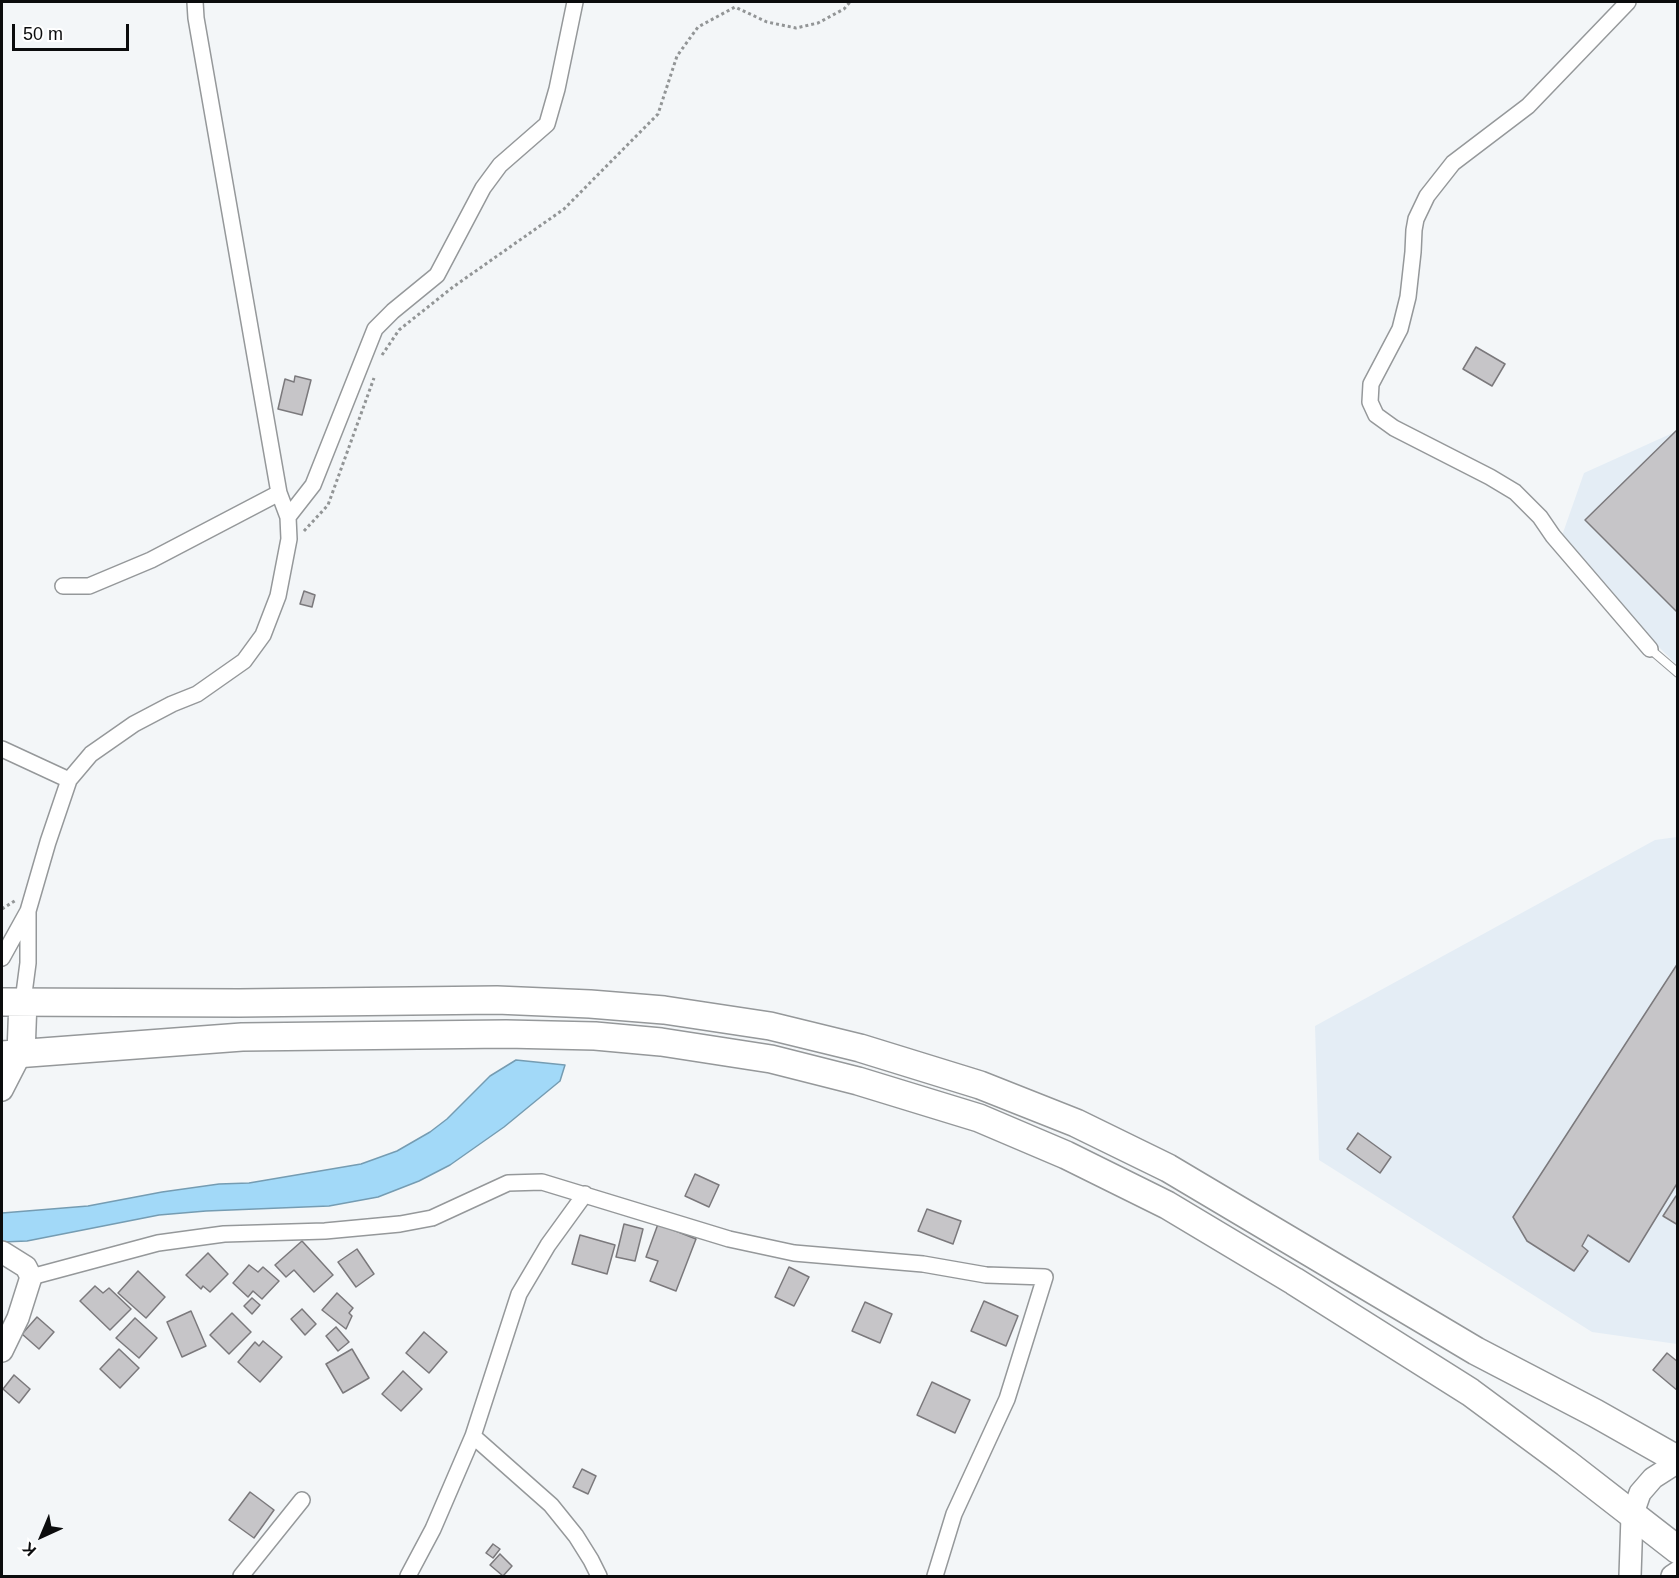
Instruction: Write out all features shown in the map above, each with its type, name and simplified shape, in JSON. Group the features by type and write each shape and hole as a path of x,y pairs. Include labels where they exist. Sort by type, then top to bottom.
{"highway":[{"path":"1677,1461 1595,1413 1476,1351 1168,1168 1076,1123 980,1085 860,1048 770,1026 664,1010 590,1004 497,1000 239,1003 12,1001 11,1054 242,1037 506,1034 595,1036 661,1042 771,1059 858,1081 979,1118 1066,1155 1167,1205 1294,1281 1470,1392 1566,1463 1677,1550"}],"street":[{"path":"2,958 28,911 69,780 91,754 134,724 197,694 244,661 263,635 278,596 289,539 288,517 279,493 195,2"},
{"path":"288,517 313,485 375,329 437,275 483,188 500,165 547,124 557,89 575,2"},
{"path":"1628,2 1528,106 1453,163 1427,196 1418,213 1414,230 1407,297 1400,329 1371,384 1370,402 1376,415 1394,428 1515,492 1540,517 1553,536 1650,649"},
{"path":"63,586 88,586 141,564 279,493"},
{"path":"2,749 69,780"},
{"path":"12,1001 28,963 28,911"},
{"path":"2,1090 11,1054"},
{"path":"31,1277 158,1243 224,1234 316,1231 400,1224 432,1218 508,1183 542,1182 729,1239 794,1253 923,1264 986,1275 1045,1277 1007,1399 954,1514 935,1576"},
{"path":"408,1576 434,1529 473,1436 519,1294 548,1245 585,1194"},
{"path":"2,1252 26,1267 31,1277 18,1318 2,1351"},
{"path":"473,1436 551,1505 576,1536 598,1576"},
{"path":"1630,1576 1632,1516 1640,1493 1653,1478 1677,1461"},
{"path":"241,1576 302,1500"},
{"path":"1672,1576 1677,1572"}],"lane":[{"path":"1650,649 1677,673"}],"path":[{"path":"380,360 399,330 453,287 564,209 658,114 677,56 698,27 735,7 767,22 796,28 818,23 844,9 850,2"},
{"path":"289,539 304,530 328,505 376,370"}],"shaded area":[{"path":"1677,431 1677,665 1558,547 1584,473"},
{"path":"1677,837 1677,1344 1592,1332 1319,1160 1315,1026 1655,840"}],"water":[{"path":"516,1060 565,1065 560,1081 504,1127 450,1165 419,1181 378,1197 329,1206 159,1215 27,1241 2,1242 2,1213 88,1206 162,1192 219,1184 249,1183 361,1164 397,1151 430,1132 447,1119 490,1076"}],"building":[{"path":"1476,347 1505,364 1492,386 1463,369"},
{"path":"295,376 311,380 302,415 278,409 285,379 294,382"},
{"path":"1678,429 1678,613 1585,520"},
{"path":"304,591 315,595 312,607 300,604"},
{"path":"1678,963 1678,1182 1629,1262 1588,1235 1582,1246 1588,1251 1574,1271 1527,1241 1513,1217"},
{"path":"1358,1133 1391,1157 1380,1173 1347,1149"},
{"path":"695,1174 719,1185 709,1207 685,1196"},
{"path":"1676,1196 1678,1197 1678,1225 1663,1216"},
{"path":"927,1209 961,1221 953,1244 918,1231"},
{"path":"624,1224 643,1229 635,1261 616,1257"},
{"path":"658,1224 696,1239 676,1291 650,1281 658,1261 646,1257"},
{"path":"580,1235 615,1245 607,1274 572,1264"},
{"path":"302,1241 333,1275 314,1292 294,1270 286,1277 275,1265"},
{"path":"357,1249 374,1274 356,1287 338,1262"},
{"path":"208,1253 228,1274 210,1292 203,1286 201,1289 186,1275"},
{"path":"249,1265 258,1272 263,1267 279,1281 262,1299 253,1291 248,1297 233,1283"},
{"path":"789,1267 809,1277 794,1306 775,1297"},
{"path":"138,1271 165,1297 146,1318 118,1293"},
{"path":"95,1286 103,1293 109,1288 131,1309 110,1330 80,1301"},
{"path":"337,1293 353,1308 349,1313 352,1316 346,1329 322,1310"},
{"path":"252,1298 260,1305 252,1314 244,1306"},
{"path":"984,1301 1018,1316 1006,1346 971,1331"},
{"path":"865,1302 892,1314 880,1343 852,1331"},
{"path":"302,1309 316,1324 305,1335 291,1319"},
{"path":"191,1311 206,1346 182,1357 167,1322"},
{"path":"232,1313 251,1332 229,1354 210,1335"},
{"path":"37,1317 54,1332 39,1349 22,1334"},
{"path":"135,1318 157,1338 139,1358 116,1338"},
{"path":"336,1327 349,1342 338,1351 326,1336"},
{"path":"424,1332 447,1352 429,1373 406,1353"},
{"path":"263,1341 282,1357 260,1382 238,1362 255,1342 259,1346"},
{"path":"119,1349 139,1368 120,1388 100,1369"},
{"path":"352,1349 369,1378 343,1393 326,1364"},
{"path":"1667,1353 1678,1362 1678,1391 1653,1370"},
{"path":"403,1371 422,1389 401,1411 382,1394"},
{"path":"14,1375 30,1389 19,1403 3,1389"},
{"path":"932,1382 970,1400 955,1433 917,1415"},
{"path":"582,1469 596,1476 588,1494 573,1487"},
{"path":"250,1492 274,1510 254,1538 229,1520"},
{"path":"493,1544 500,1549 493,1558 486,1553"},
{"path":"500,1554 512,1566 503,1576 490,1565"}]}
